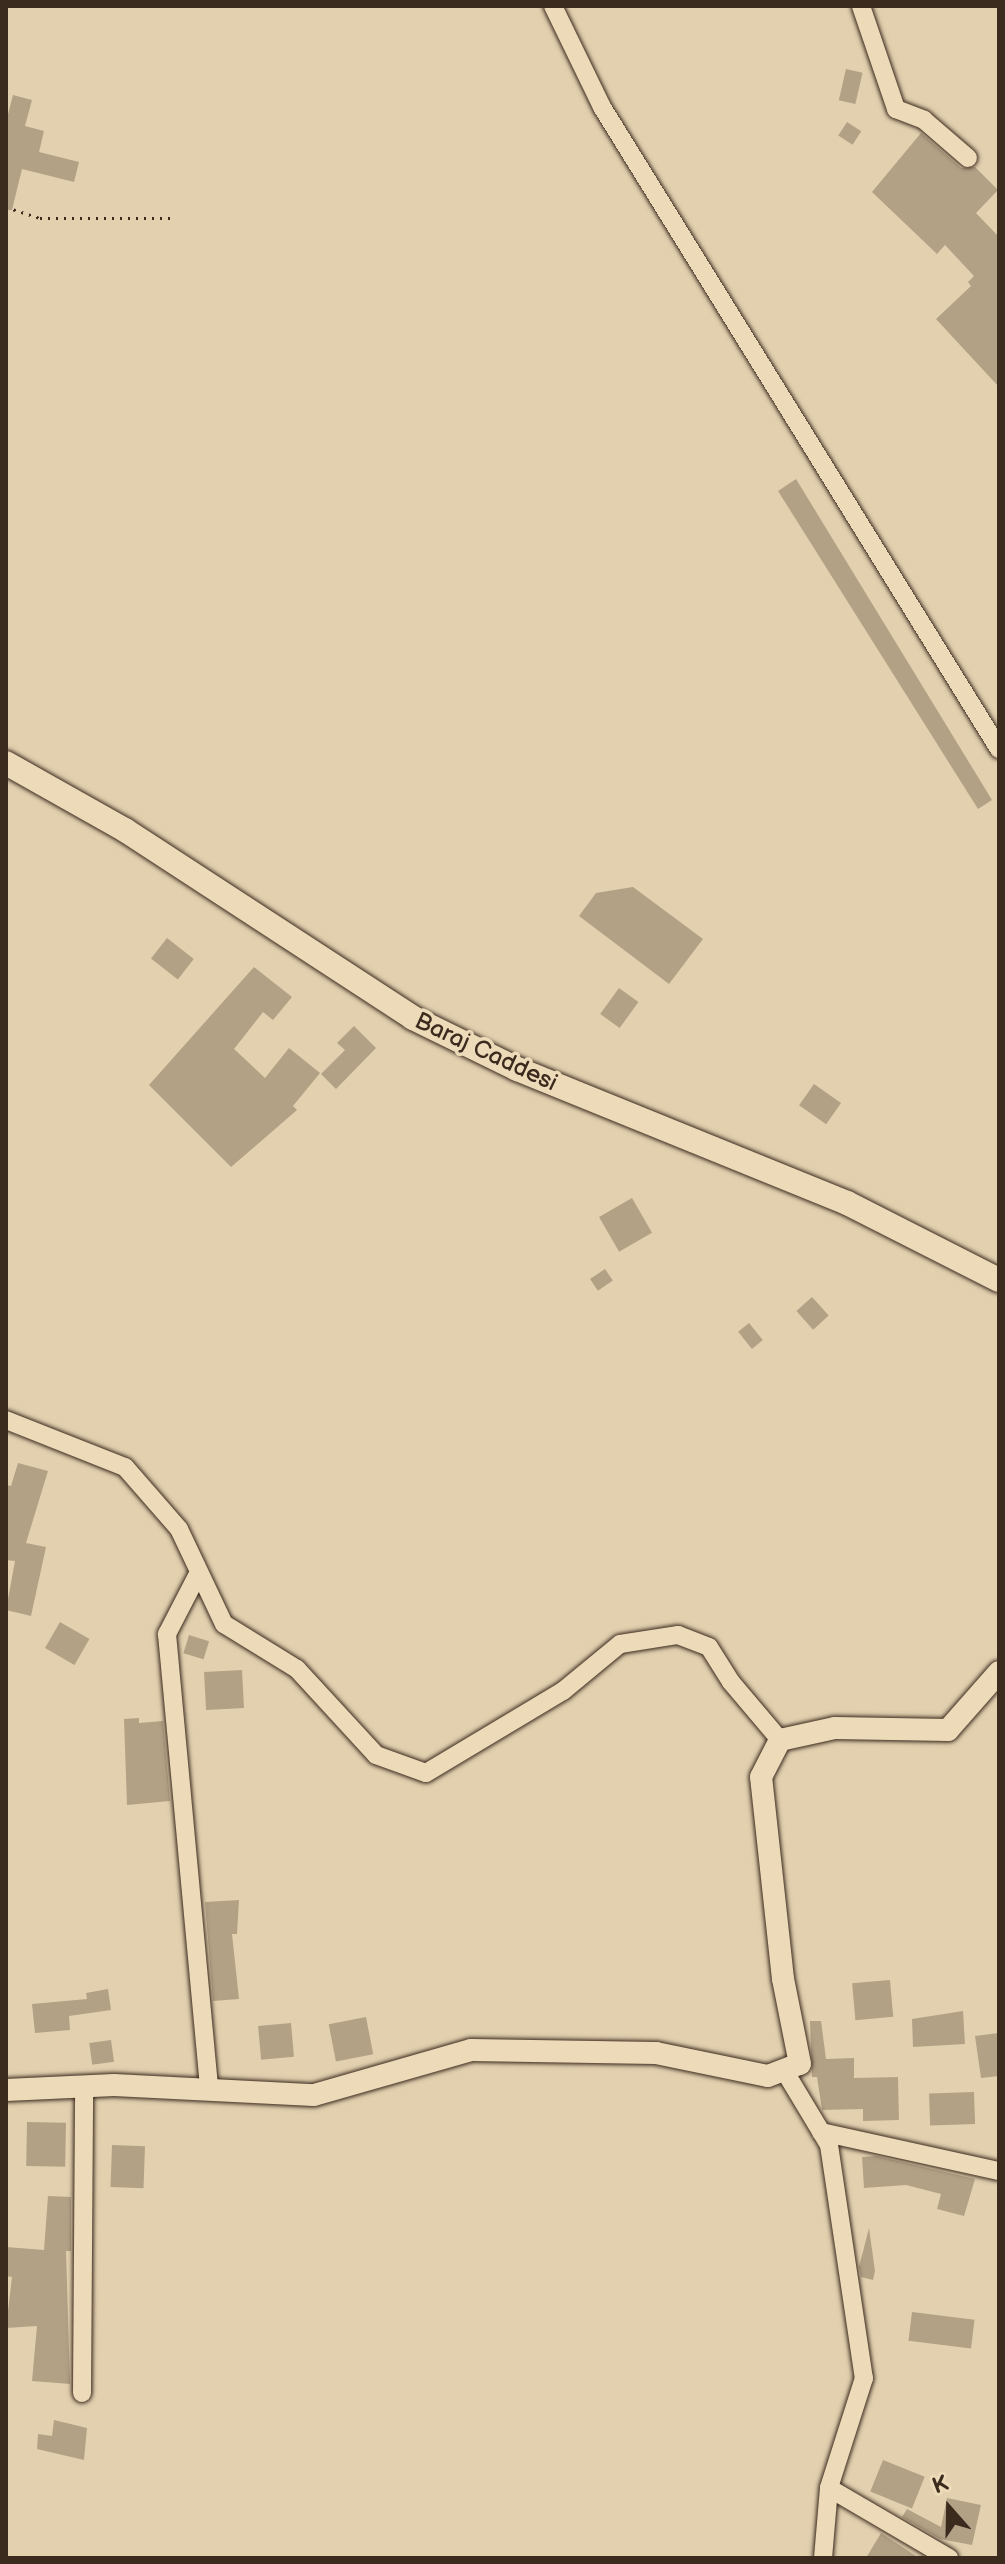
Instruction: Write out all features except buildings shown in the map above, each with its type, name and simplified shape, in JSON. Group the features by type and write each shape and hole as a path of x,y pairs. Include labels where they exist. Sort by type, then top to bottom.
{"main road":[{"name":"Baraj Caddesi","path":"6,763 125,830 413,1018 517,1069 847,1203 999,1280"}],"street":[{"path":"553,6 602,107 999,749"},
{"path":"861,6 896,109 924,120 968,158"},
{"path":"6,1420 125,1467 179,1529 224,1624 297,1669 376,1755 426,1773 563,1691 620,1644 678,1635 709,1647 731,1682 780,1740"},
{"path":"198,1574 167,1634 209,2090"},
{"path":"780,1740 835,1728 948,1730 999,1672"},
{"path":"6,2090 84,2087 314,2095 471,2050 656,2053 768,2076 800,2064 783,1979 761,1777 780,1740"},
{"path":"784,2070 829,2145 864,2378 829,2488 823,2558"},
{"path":"82,2393 84,2087"},
{"path":"821,2132 999,2171"},
{"path":"829,2488 949,2558"}],"path":[{"path":"6,207 40,218 174,218"}]}
